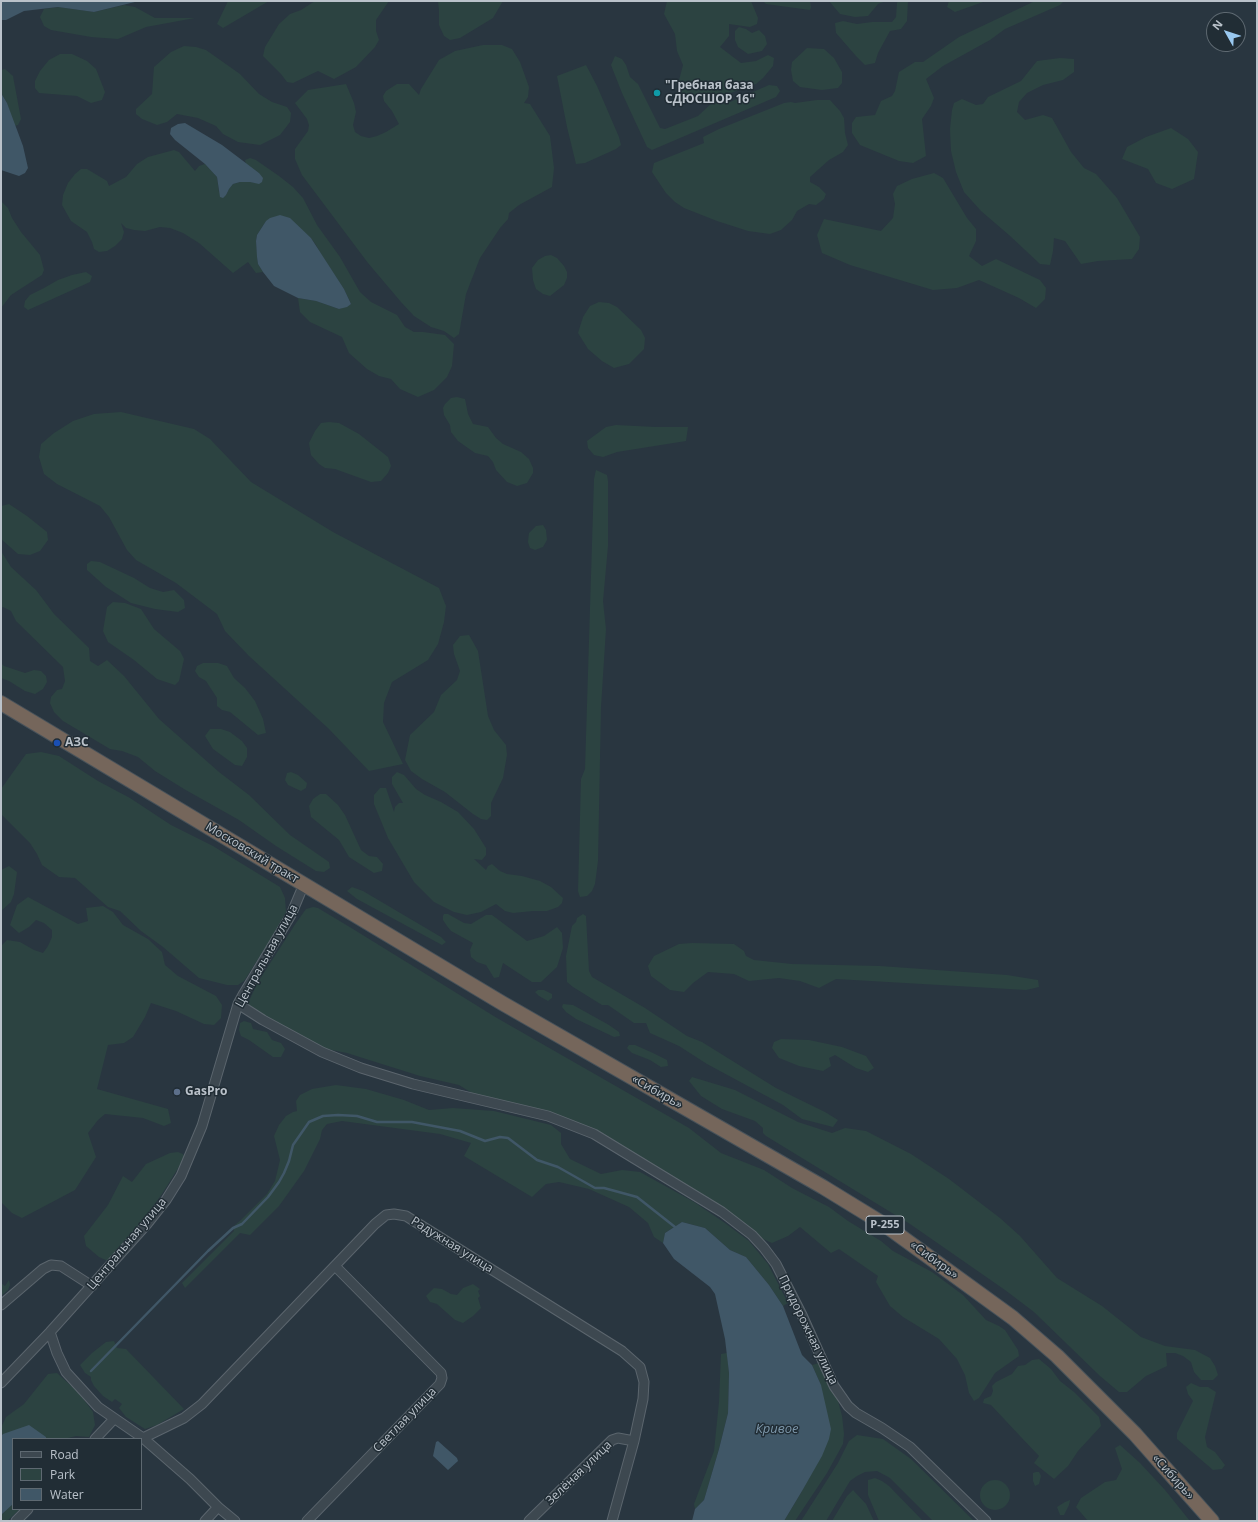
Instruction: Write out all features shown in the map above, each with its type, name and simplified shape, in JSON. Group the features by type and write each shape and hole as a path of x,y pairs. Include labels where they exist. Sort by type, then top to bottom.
{"highway":[{"name":"Московский тракт","path":"1,703 502,1003"},
{"name":"«Сибирь»","path":"502,1003 859,1208 923,1251 1013,1318 1056,1356 1135,1434 1212,1521"}],"street":[{"name":"Центральная улица","path":"1,1383 50,1332 147,1224 166,1200 181,1176 202,1126 238,1004 291,915 304,884"},
{"name":"Придорожная улица","path":"238,1004 263,1020 322,1052 361,1068 413,1084 548,1116 594,1134 722,1212 752,1235 776,1264 802,1315 834,1386 848,1406 856,1413 910,1447 986,1521"},
{"name":"Радужная улица","path":"142,1438 184,1418 202,1404 386,1215 394,1214 406,1216 622,1351 635,1362 643,1372 643,1398 634,1441 612,1521"},
{"path":"1,1305 43,1269 51,1264 61,1266 92,1286"},
{"name":"Светлая улица","path":"307,1521 440,1384 442,1378 441,1373 335,1266"},
{"path":"50,1332 57,1354 66,1372 98,1407 142,1438 190,1479 218,1507 235,1521"},
{"path":"96,1438 114,1419"},
{"name":"Зелёная улица","path":"528,1521 612,1440 618,1438 634,1441"},
{"path":"205,1521 218,1507"},
{"path":"16,1521 27,1510"}],"green space":[{"path":"228,1 269,1 223,28 217,24"},
{"path":"315,1 389,1 376,20 376,31 379,40 375,47 356,67 334,79 318,71 293,83 287,82 263,56 265,47 279,24 290,14 301,10"},
{"path":"438,1 503,1 493,18 460,38 450,40 444,36 439,25"},
{"path":"667,1 751,1 758,18 757,24 750,27 729,24 729,36 720,47 741,63 756,61 768,55 774,58 773,66 756,84 728,94 715,97 703,97 686,103 679,98 677,88 683,65 677,51 675,34 664,14"},
{"path":"763,1 810,1 811,7 810,10 766,4"},
{"path":"829,1 886,1 878,4 868,16 855,17 840,14"},
{"path":"898,1 908,1 907,21 901,29 890,31 878,53 875,63 865,65 836,33 835,23 843,21 857,24 892,22 896,17"},
{"path":"949,1 986,1 955,12 947,7"},
{"path":"1035,1 1064,1 1060,5 1005,29 990,40 943,66 926,79 934,98 931,106 922,119 926,156 913,163 899,161 860,145 852,133 852,123 856,117 875,115 881,101 892,96 895,91 899,72 915,62 923,62 959,37"},
{"path":"124,5 135,7 155,18 195,18 146,27 118,39 91,37 51,30 44,26 40,17 44,9 59,7 94,12"},
{"path":"739,27 752,33 759,30 765,36 767,44 762,51 748,54 738,47 735,40 735,31"},
{"path":"483,45 502,45 512,49 520,62 529,87 528,97 524,103 530,104 550,136 554,168 552,187 519,205 509,213 508,219 500,228 480,258 466,294 459,334 454,338 444,331 431,327 414,316 368,263 302,175 295,159 295,149 308,131 309,125 307,119 295,103 308,90 346,84 356,112 353,125 355,132 361,136 369,138 377,136 399,124 392,111 384,101 383,96 386,91 397,84 409,84 419,95 421,89 439,60 455,51"},
{"path":"184,46 206,50 240,74 259,94 272,102 287,107 291,113 290,122 280,135 260,145 238,142 223,134 216,126 198,118 177,114 167,122 157,125 142,119 136,114 136,109 152,94 154,67 171,52"},
{"path":"807,48 824,49 834,58 842,72 842,83 838,88 822,90 800,87 793,81 791,70 792,62"},
{"path":"60,54 72,54 87,61 96,69 105,92 102,100 91,103 77,96 39,93 35,88 35,81 40,71 49,60"},
{"path":"615,56 622,59 626,65 630,77 638,84 660,128 665,129 698,116 715,100 722,99 730,102 769,85 777,86 780,91 776,97 652,150 647,147 622,93 611,65"},
{"path":"1060,58 1074,59 1074,72 1063,80 1043,85 1027,93 1019,102 1017,112 1025,120 1043,115 1052,118 1071,152 1084,168 1096,174 1117,198 1140,237 1139,249 1132,259 1098,261 1081,264 1065,241 1054,238 1050,265 1040,264 981,211 964,192 956,172 951,151 950,129 954,103 962,99 976,105 983,104 988,97 1021,81 1037,61"},
{"path":"586,65 597,86 621,145 616,149 585,163 576,164 557,76"},
{"path":"5,69 13,76 21,119 18,125 14,126 7,103 1,93 1,70"},
{"path":"830,100 840,111 844,118 845,133 848,145 843,152 829,160 810,177 810,182 819,187 826,194 824,199 816,205 809,204 797,211 792,220 781,230 770,234 748,231 684,208 666,193 652,172 654,163 704,143 703,137 719,129 784,103"},
{"path":"1171,128 1188,139 1198,152 1194,179 1172,189 1156,183 1148,169 1122,159 1127,147 1146,137"},
{"path":"174,150 179,152 195,171 199,166 205,164 217,177 219,192 226,195 233,184 240,182 259,183 259,173 246,164 245,160 250,158 256,160 293,187 303,198 317,225 340,257 360,292 371,302 397,315 405,327 414,332 445,335 454,344 452,366 447,377 434,390 418,397 400,389 391,379 379,376 367,369 349,353 342,337 310,322 300,312 298,298 316,301 339,309 351,304 344,289 316,245 311,238 302,231 266,221 257,235 256,241 258,264 263,272 256,273 248,262 233,273 199,243 183,233 170,228 160,227 145,231 134,230 126,228 121,223 124,232 122,239 115,246 107,251 99,252 94,249 87,232 71,221 62,205 63,195 68,183 75,174 81,169 87,169 107,181 109,186 126,177 137,164 148,157"},
{"path":"934,173 943,178 967,218 976,229 976,241 969,256 982,266 996,259 1040,280 1046,288 1045,299 1036,308 1019,298 979,280 957,288 933,290 850,265 822,253 817,235 824,219 881,231 893,218 895,204 893,194 897,186 912,179"},
{"path":"1,201 8,208 12,218 21,232 40,255 44,270 42,275 11,295 1,308"},
{"path":"551,255 557,258 564,266 567,272 567,278 564,285 550,296 543,294 536,289 533,280 532,268 538,260 545,256"},
{"path":"86,272 92,276 90,282 28,310 24,307 25,301 30,295 58,280"},
{"path":"599,302 609,303 617,307 641,330 645,338 644,349 629,364 614,368 602,361 588,349 578,333 583,317 590,306"},
{"path":"457,397 465,399 468,414 473,424 488,427 496,438 503,444 521,452 529,459 533,468 533,473 527,483 517,486 507,482 496,470 493,462 488,456 475,453 458,441 451,432 450,425 444,415 443,408 451,398"},
{"path":"121,412 194,429 210,439 251,482 333,532 439,588 446,606 444,622 438,644 428,660 392,682 384,703 383,722 403,764 369,771 329,729 249,656 225,631 217,614 176,583 136,560 127,550 109,517 100,506 57,484 44,474 39,457 41,444 54,433 73,421 94,414"},
{"path":"321,423 339,423 359,434 388,457 391,466 388,473 381,481 371,482 335,469 325,468 311,455 309,443 315,431"},
{"path":"616,425 688,427 686,441 617,452 603,457 594,455 588,448 587,441 606,427"},
{"path":"596,470 607,475 608,481 608,546 603,601 606,629 601,707 598,861 595,884 592,891 587,896 580,897 578,891 581,779 585,769 594,479"},
{"path":"9,504 47,532 48,540 40,551 30,555 18,554 1,539 1,506"},
{"path":"543,525 546,530 547,540 543,547 535,550 530,548 528,542 529,533 536,526"},
{"path":"1,551 11,567 36,590 54,614 89,648 90,661 98,666 107,660 124,676 159,719 219,772 249,795 290,835 329,862 330,868 324,872 316,871 276,846 239,820 155,771 138,757 122,751 110,749 63,721 54,712 50,703 51,697 57,690 62,689 65,681 63,667 16,621 11,611 3,607 1,608"},
{"path":"91,561 100,562 134,578 150,588 163,592 174,590 184,600 185,608 178,612 155,609 131,603 106,587 87,570 87,564"},
{"path":"113,602 125,603 141,609 154,629 180,651 184,659 179,681 175,685 157,679 134,660 108,642 103,631 107,607"},
{"path":"469,635 478,651 488,716 494,730 506,745 507,755 503,778 491,803 491,816 487,820 481,819 473,814 445,792 411,771 405,760 410,735 434,712 441,695 457,680 460,671 454,654 453,645 460,636"},
{"path":"1,663 4,666 25,673 34,670 41,671 46,676 47,682 43,689 35,694 25,691 1,678"},
{"path":"203,663 218,663 227,666 234,678 245,688 255,701 263,719 266,733 258,735 230,712 222,710 217,706 217,698 206,681 199,677 195,671 197,666"},
{"path":"210,729 221,729 230,732 242,741 247,748 247,757 242,766 235,765 213,749 205,736"},
{"path":"41,752 59,756 98,781 130,798 171,825 213,846 280,887 285,898 286,912 244,981 238,985 227,985 199,978 163,947 141,931 120,911 108,907 75,878 59,877 42,865 30,843 1,814 1,789 26,754"},
{"path":"291,772 298,775 307,783 306,788 301,791 288,785 285,780 287,773"},
{"path":"397,772 404,775 416,789 425,795 458,812 474,829 486,848 486,855 482,860 474,859 486,870 488,866 492,864 500,871 507,874 540,881 551,887 563,898 562,903 558,907 547,911 513,913 505,911 496,904 481,912 467,915 454,912 434,902 414,882 388,838 374,804 374,795 380,788 386,788 394,812 395,807 399,803 403,803 392,784 392,777"},
{"path":"320,794 326,794 338,805 345,815 361,850 369,856 377,857 383,864 382,871 374,873 349,857 339,840 311,817 309,806 313,799"},
{"path":"9,866 17,872 14,894 11,902 1,911 1,870"},
{"path":"352,887 363,891 441,937 446,942 442,945 357,899 347,891"},
{"path":"28,897 78,924 88,921 86,908 103,906 113,912 123,925 148,939 162,952 165,965 178,976 216,996 222,1005 221,1018 214,1025 204,1024 176,1011 151,1003 145,1017 133,1037 124,1043 108,1045 97,1089 168,1109 171,1123 164,1126 143,1118 105,1114 98,1120 88,1133 96,1157 75,1190 22,1218 12,1213 1,1202 1,946 7,940 20,942 43,953 48,946 52,937 52,930 44,923 36,920 29,927 19,933 10,925 17,905"},
{"path":"313,907 318,908 353,929 497,1018 689,1128 721,1153 764,1170 792,1188 829,1207 848,1221 881,1241 893,1251 932,1272 963,1295 986,1320 1005,1330 1018,1350 1019,1356 995,1373 979,1398 974,1401 969,1393 965,1375 957,1359 939,1339 903,1317 890,1306 876,1282 878,1276 839,1249 831,1253 800,1227 788,1236 772,1243 761,1238 576,1127 472,1093 459,1085 420,1076 347,1053 321,1048 282,1032 247,1005 258,982 296,923 306,909"},
{"path":"444,914 448,914 464,923 471,924 486,915 492,915 527,941 544,936 557,927 562,933 563,948 557,967 541,982 532,982 503,963 499,977 494,978 486,965 477,962 471,957 470,950 473,943 451,931 443,920"},
{"path":"583,914 586,916 589,971 592,977 645,1008 687,1036 702,1042 776,1088 838,1120 833,1127 802,1119 783,1105 707,1064 679,1046 650,1033 646,1023 634,1023 608,1005 602,1005 567,982 566,956 572,926 576,922 577,918"},
{"path":"679,944 734,944 744,951 746,956 754,960 792,964 880,966 1007,975 1038,980 1039,987 1026,990 836,979 819,988 800,981 779,978 749,981 734,974 708,972 684,992 670,990 651,976 648,966 654,956"},
{"path":"538,990 544,990 552,994 552,998 548,1001 539,996 535,992"},
{"path":"563,1004 573,1005 609,1025 619,1032 620,1036 614,1037 576,1019 566,1012 562,1007"},
{"path":"244,1021 251,1023 253,1029 267,1032 272,1040 281,1043 285,1049 281,1057 273,1057 241,1036 239,1030 240,1023"},
{"path":"781,1039 809,1040 842,1047 866,1056 874,1068 868,1072 856,1068 835,1055 829,1058 831,1066 823,1071 799,1066 779,1058 772,1048 774,1042"},
{"path":"629,1045 635,1045 667,1060 668,1066 661,1067 650,1060 632,1053 627,1048"},
{"path":"692,1077 735,1090 798,1122 832,1133 845,1128 866,1131 911,1154 949,1179 1000,1218 1020,1236 1057,1278 1102,1306 1141,1337 1165,1346 1195,1350 1210,1358 1218,1375 1213,1380 1201,1380 1194,1372 1191,1362 1183,1356 1175,1353 1166,1353 1167,1366 1146,1376 1127,1392 1119,1392 1100,1376 1034,1312 1005,1290 910,1224 766,1136 763,1133 763,1128 755,1121 722,1109 701,1096 689,1081"},
{"path":"336,1085 366,1089 404,1100 429,1110 453,1108 494,1111 551,1125 561,1133 561,1144 570,1159 601,1174 622,1170 640,1172 694,1202 749,1241 768,1264 788,1303 783,1306 769,1285 746,1257 730,1250 705,1228 682,1222 665,1233 663,1243 654,1237 648,1223 629,1207 589,1189 559,1182 546,1184 532,1197 464,1156 471,1143 440,1134 342,1121 327,1124 322,1130 320,1139 304,1171 279,1206 250,1235 240,1233 185,1288 182,1283 234,1231 233,1228 235,1225 267,1194 275,1181 280,1160 274,1136 279,1125 286,1116 297,1111 296,1101 300,1095 312,1089"},
{"path":"178,1152 183,1154 185,1157 162,1194 129,1239 108,1261 99,1257 86,1246 84,1236 108,1205 123,1176 132,1182 146,1164 170,1153"},
{"path":"9,1280 10,1285 8,1290 1,1296 1,1283 5,1286"},
{"path":"473,1284 480,1289 478,1291 480,1296 478,1298 481,1308 463,1323 455,1320 437,1304 430,1302 426,1296 434,1288 442,1289 451,1294 457,1295 463,1288"},
{"path":"114,1341 117,1348 126,1349 184,1409 157,1425 145,1429 126,1417 119,1408 122,1404 115,1399 112,1402 103,1396 94,1386 91,1377 85,1373 80,1365 106,1342"},
{"path":"727,1353 729,1373 728,1413 704,1500 695,1509 694,1504 714,1451 719,1402 721,1354"},
{"path":"1039,1359 1051,1369 1060,1381 1074,1392 1099,1417 1101,1426 1078,1451 1068,1466 1054,1479 1034,1463 1039,1456 991,1405 983,1403 984,1399 991,1396 993,1391 992,1386 996,1382 1012,1374 1018,1366 1025,1365 1032,1360"},
{"path":"819,1363 837,1397 842,1416 844,1434 843,1444 827,1473 795,1521 784,1521 802,1491 821,1385 812,1365"},
{"path":"57,1373 78,1392 93,1412 95,1425 89,1437 76,1436 68,1438 46,1438 3,1434 1,1436 1,1428 6,1417 24,1404 48,1374"},
{"path":"1191,1383 1200,1387 1208,1387 1216,1392 1205,1437 1207,1447 1215,1452 1225,1465 1222,1469 1213,1470 1177,1439 1177,1433 1193,1401 1188,1394 1186,1387"},
{"path":"857,1435 883,1439 911,1459 974,1521 933,1521 890,1478 877,1471 865,1472 850,1481 826,1521 801,1521 838,1463 849,1441"},
{"path":"1120,1445 1140,1463 1165,1490 1190,1521 1088,1521 1076,1507 1081,1498 1105,1482 1116,1480 1122,1469 1115,1448"},
{"path":"1039,1472 1041,1476 1039,1484 1035,1486 1033,1481 1033,1473"},
{"path":"875,1478 889,1486 923,1521 879,1521 868,1495 868,1480"},
{"path":"995,1480 1006,1484 1010,1495 1006,1506 995,1510 984,1506 980,1495 984,1484"},
{"path":"853,1490 866,1504 874,1521 832,1521 847,1496"},
{"path":"1070,1500 1064,1515 1060,1515 1057,1507"},
{"path":"12,1505 12,1510 19,1510 7,1521 1,1521 1,1515"}],"water":[{"path":"1,1 139,1 94,12 58,7 24,11 6,20 1,20"},
{"path":"1,93 7,103 23,146 28,168 25,173 19,176 1,170"},
{"path":"185,123 222,145 259,173 263,178 262,182 259,184 240,182 233,184 223,198 220,197 217,177 205,164 175,140 170,134 171,128 178,124"},
{"path":"280,215 290,218 311,238 344,289 351,304 347,307 339,309 316,301 298,298 274,286 258,264 256,241 257,235 266,221"},
{"name":"Кривое","path":"682,1222 705,1228 730,1250 746,1257 769,1285 783,1306 802,1355 812,1365 821,1385 831,1429 829,1439 822,1456 784,1521 692,1521 695,1509 704,1500 728,1413 729,1373 725,1339 715,1294 710,1287 674,1259 663,1243 665,1233"},
{"path":"29,1425 46,1438 12,1438 12,1505 1,1515 1,1436"},
{"path":"438,1441 457,1458 458,1461 448,1470 433,1456 436,1442"}],"waterway":[{"path":"91,1371 208,1251 233,1228 242,1224 268,1197 284,1173 293,1145 309,1122 323,1116 357,1116 377,1122 412,1122 460,1131 485,1141 500,1137 508,1138 537,1160 558,1167 595,1188 604,1188 637,1197 675,1227"}],"place":[{"name":"\"Гребная база СДЮСШОР 16\"","path":"657,93"},
{"name":"АЗС","path":"57,743"},
{"name":"GasPro","path":"177,1092"}]}
